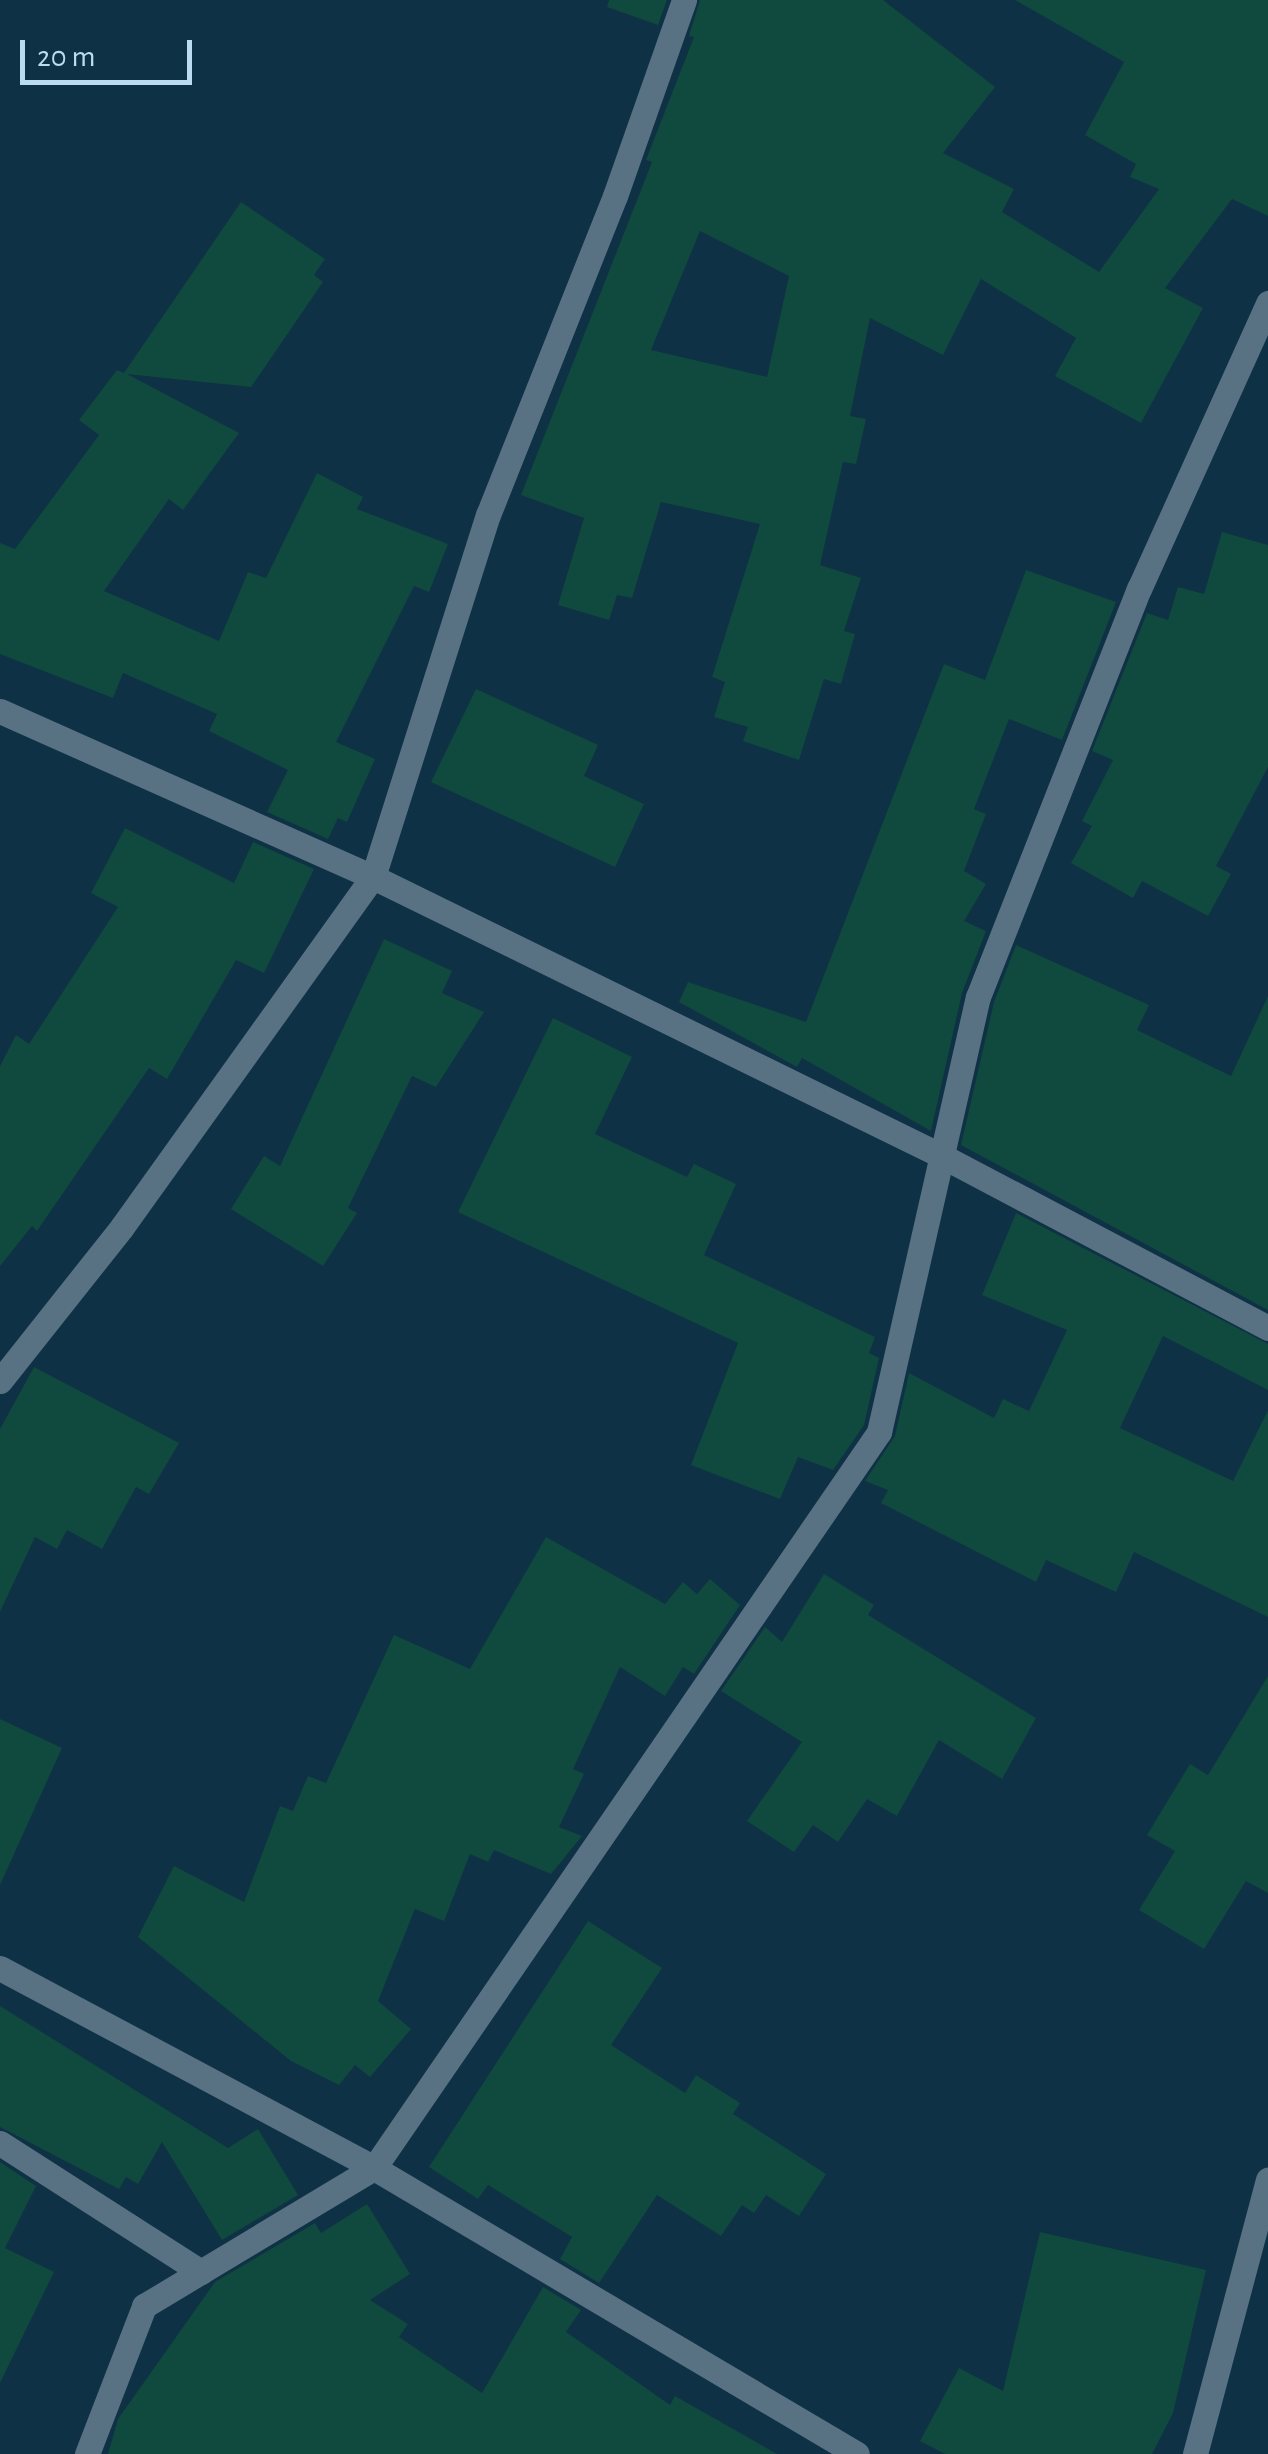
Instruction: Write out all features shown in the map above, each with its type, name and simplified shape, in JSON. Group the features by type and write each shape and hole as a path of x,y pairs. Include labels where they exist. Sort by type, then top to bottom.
{"street":[{"path":"0,1380 122,1227 373,877 488,515 615,196 684,0"},
{"path":"86,2454 144,2306 374,2168 878,1432 978,998 1139,588 1268,303"},
{"path":"0,712 373,877 942,1156 1268,1328"},
{"path":"0,1968 374,2168 857,2454"},
{"path":"0,2143 201,2272"},
{"path":"1194,2454 1268,2180"}],"building":[{"path":"609,0 667,0 658,25 607,7"},
{"path":"700,0 883,0 995,87 943,153 1014,189 1002,212 1099,272 1159,189 1130,177 1136,164 1085,135 1124,62 1015,0 1268,0 1268,216 1232,199 1165,288 1203,308 1141,423 1055,376 1076,338 981,279 943,355 870,318 850,416 866,419 856,464 843,462 820,565 861,578 844,631 855,634 841,684 824,679 799,760 743,741 748,727 714,717 725,682 712,677 760,524 661,502 632,598 617,595 609,620 558,605 584,518 521,495 652,162 646,160 694,37 689,36","holes":["700,231 789,276 767,377 651,350"]},
{"path":"241,202 325,259 314,275 323,282 251,387 127,374 239,433 183,510 169,499 104,591 219,641 248,572 266,578 317,473 363,497 357,509 448,544 429,592 414,586 336,742 375,759 347,822 338,818 328,839 267,812 288,770 209,731 217,714 123,673 113,698 0,654 0,543 15,549 99,435 79,420 117,370 124,373"},
{"path":"1222,532 1268,545 1268,767 1216,866 1231,874 1208,916 1142,881 1133,898 1071,863 1092,826 1082,821 1113,760 1092,751 1147,613 1168,620 1178,587 1204,594"},
{"path":"1026,570 1116,602 1062,740 1009,719 974,809 986,814 964,871 986,884 964,921 986,931 962,993 931,1131 802,1058 797,1067 679,1002 688,982 806,1022 944,664 985,680"},
{"path":"476,689 598,745 584,776 644,804 615,867 431,782"},
{"path":"125,828 234,883 253,842 314,869 264,973 236,960 167,1079 149,1068 37,1231 32,1226 0,1266 0,1066 16,1035 29,1044 118,907 91,893"},
{"path":"384,939 452,971 442,993 484,1012 436,1087 412,1076 348,1208 357,1213 323,1266 231,1209 264,1156 280,1166"},
{"path":"1016,945 1149,1005 1137,1030 1231,1076 1268,996 1268,1310 961,1145 994,1002"},
{"path":"553,1018 632,1057 595,1134 687,1177 694,1164 736,1184 704,1255 875,1337 869,1353 879,1358 864,1425 833,1470 798,1457 780,1499 691,1465 738,1343 458,1212"},
{"path":"1016,1213 1268,1344 1268,1390 1163,1336 1120,1428 1233,1481 1268,1410 1268,1617 1134,1552 1116,1592 1046,1560 1036,1582 881,1503 888,1490 865,1481 895,1436 909,1373 994,1418 1003,1399 1029,1411 1067,1330 982,1295"},
{"path":"34,1367 179,1443 149,1494 136,1487 102,1549 67,1530 57,1549 35,1537 0,1612 0,1429"},
{"path":"546,1537 665,1604 683,1582 697,1594 710,1579 740,1605 694,1674 683,1667 665,1696 620,1667 573,1769 584,1774 559,1827 582,1836 551,1874 494,1850 488,1862 470,1854 444,1921 415,1909 378,2001 411,2029 370,2077 355,2065 339,2085 291,2061 138,1937 174,1866 244,1902 280,1806 293,1811 308,1776 326,1783 394,1635 470,1669"},
{"path":"824,1574 874,1605 868,1615 1036,1718 1002,1779 939,1740 897,1816 867,1799 838,1842 813,1825 794,1852 747,1821 802,1742 721,1691 765,1627 782,1642"},
{"path":"1268,1676 1268,1893 1246,1881 1204,1949 1139,1910 1175,1851 1147,1835 1190,1764 1208,1775"},
{"path":"0,1719 62,1748 0,1885"},
{"path":"588,1921 662,1968 611,2045 685,2093 696,2075 740,2103 733,2114 826,2174 799,2216 766,2195 754,2213 742,2205 721,2236 657,2195 599,2283 560,2259 572,2237 488,2185 478,2199 429,2167"},
{"path":"0,2006 228,2148 258,2129 298,2195 222,2240 162,2142 138,2184 126,2177 119,2189 0,2127"},
{"path":"0,2162 36,2186 5,2248 54,2272 0,2383"},
{"path":"367,2204 410,2274 370,2300 408,2324 399,2337 482,2393 543,2287 581,2310 566,2332 670,2405 675,2396 777,2454 108,2454 118,2419 215,2282 315,2223 321,2233"},
{"path":"1040,2232 1206,2270 1173,2413 1152,2454 945,2454 920,2441 959,2368 1003,2391"}]}
